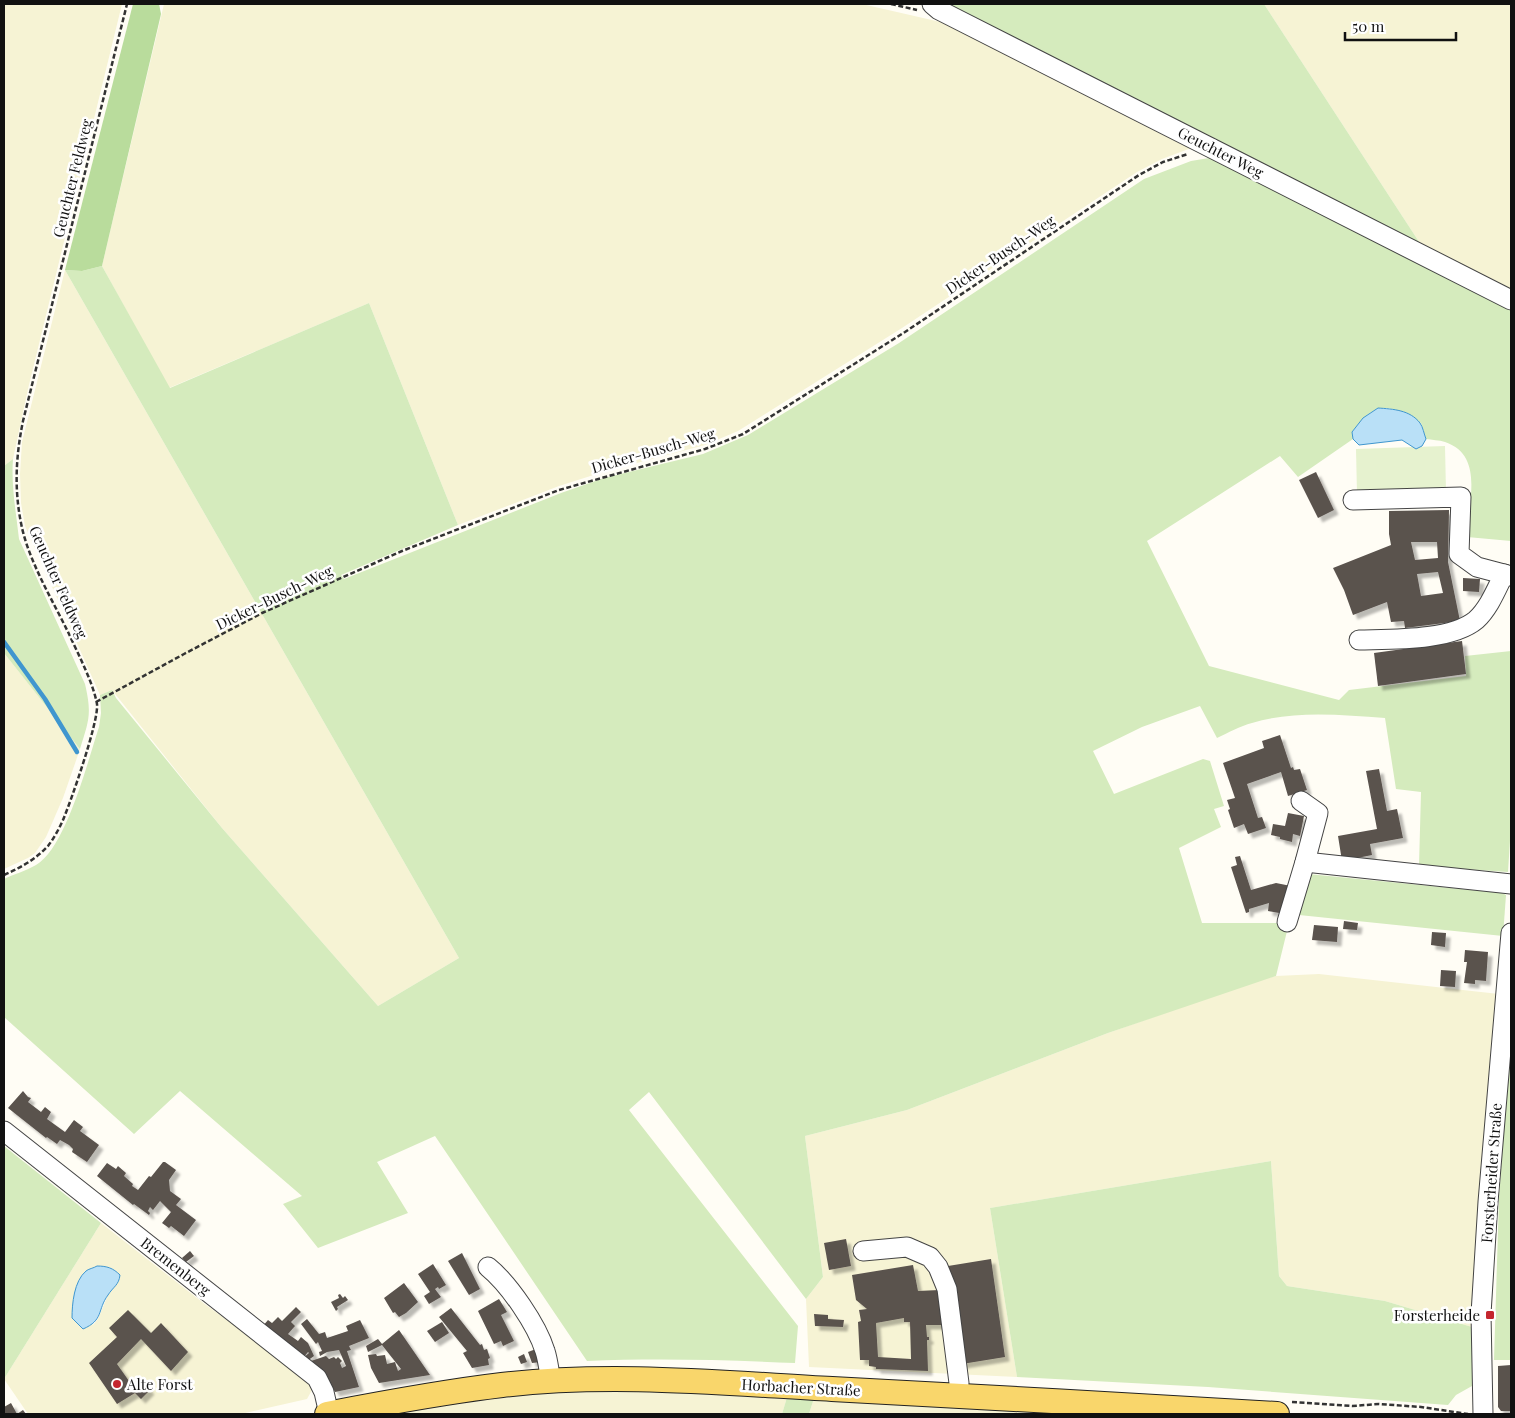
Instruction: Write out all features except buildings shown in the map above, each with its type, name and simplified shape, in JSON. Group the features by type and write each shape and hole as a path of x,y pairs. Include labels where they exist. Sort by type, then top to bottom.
{"main road":[{"name":"Horbacher Straße","path":"328,1414 502,1385 551,1381 616,1380 679,1380 1277,1414"}],"street":[{"name":"Geuchter Weg","path":"932,4 939,10 1511,300"},
{"path":"1353,500 1461,497 1459,554 1477,567 1507,575 1493,598 1475,620 1461,627 1440,635 1412,639 1359,640"},
{"path":"1287,922 1318,814 1301,801"},
{"path":"1305,862 1511,884"},
{"name":"Forsterheider Straße","path":"1483,1414 1481,1314 1489,1192 1511,933"},
{"name":"Bremenberg","path":"4,1131 317,1378 324,1392 328,1414"},
{"path":"863,1251 907,1247 930,1258 938,1267 947,1289 959,1383 958,1396"},
{"path":"488,1268 505,1283 538,1334 545,1350 551,1381"}],"path":[{"name":"Geuchter Feldweg","path":"4,875 30,862 48,846 56,833 70,800 96,719 96,702 82,662 35,563 21,524 18,503 17,452 22,421 127,4"},
{"name":"Dicker-Busch-Weg","path":"96,702 262,613 402,551 559,490 705,449 743,434 905,332 1139,175 1163,162 1210,146"}],"shaded area":[{"path":"4,4 122,4 28,389 13,459 4,466"},
{"path":"164,4 862,4 958,26 1194,147 1162,159 1137,172 902,328 738,431 705,445 603,472 559,486 458,525 369,303 169,388 102,266"},
{"path":"1264,4 1511,4 1511,294 1425,251"},
{"path":"65,270 459,958 378,1006 222,828 112,690 100,695 25,526 21,503 22,442"},
{"path":"4,653 80,749 63,798 46,837 35,853 4,869"},
{"path":"1319,974 1499,994 1472,1327 1385,1301 1287,1286 1279,1276 1271,1161 990,1208 1017,1377 809,1367 806,1299 823,1277 805,1136 907,1110 1108,1033 1256,981 1276,976"},
{"path":"101,1223 206,1305 308,1378 312,1390 307,1399 241,1414 28,1414 4,1379","holes":["85,1271 112,1290 98,1319 93,1325 74,1294"]},
{"path":"586,1386 788,1394 782,1414 373,1414 426,1404"},
{"path":"815,1395 1119,1414 809,1414"}],"green space":[{"path":"133,4 159,4 161,14 102,266 82,271 65,270"},
{"path":"944,4 1264,4 1425,251"},
{"path":"1221,158 1511,307 1511,541 1467,537 1471,483 1470,470 1466,458 1458,449 1445,442 1426,439 1421,423 1400,412 1384,408 1377,409 1361,421 1352,432 1353,439 1298,477 1280,456 1147,541 1209,666 1339,700 1349,690 1466,676 1465,656 1511,651 1511,825 1508,872 1419,866 1421,792 1396,789 1385,718 1318,714 1285,716 1248,724 1217,738 1200,706 1142,727 1093,751 1114,794 1203,759 1210,761 1224,806 1214,809 1221,827 1179,848 1202,923 1289,923 1276,976 1108,1033 907,1110 805,1136 823,1277 806,1299 649,1092 629,1110 798,1326 795,1363 691,1360 587,1361 435,1136 377,1162 408,1213 318,1248 283,1204 302,1196 180,1091 134,1134 4,1017 4,879 36,865 47,856 57,841 75,802 99,727 101,713 100,695 112,690 116,698 222,828 378,1006 459,958 65,270 82,271 102,266 170,388 369,303 458,525 341,575 344,579 561,493 604,478 703,454 748,435 899,343 1144,179 1191,161"},
{"path":"1445,446 1446,492 1357,494 1356,449"},
{"path":"13,459 13,489 19,539 85,684 89,710 86,731 80,749 4,653 4,466"},
{"path":"1308,874 1502,893 1506,895 1503,936 1299,915"},
{"path":"1511,1025 1511,1360 1494,1360 1499,1198"},
{"path":"4,1146 101,1223 4,1379"},
{"path":"1271,1161 1279,1276 1287,1286 1385,1301 1472,1327 1472,1386 1456,1395 1448,1405 1208,1387 1017,1377 990,1208"},
{"path":"788,1394 815,1395 809,1414 782,1414"}],"water":[{"path":"1378,408 1401,411 1416,419 1421,425 1426,439 1422,446 1416,449 1402,440 1359,445 1353,439 1352,432 1363,418"},
{"path":"97,1266 107,1267 120,1275 117,1284 105,1300 97,1318 90,1326 83,1329 72,1318 74,1293 82,1275 87,1270"}],"waterway":[{"path":"4,642 45,699 77,752"}],"place":[{"name":"Forsterheide","path":"1490,1315"},
{"name":"Alte Forst","path":"117,1384"}]}
